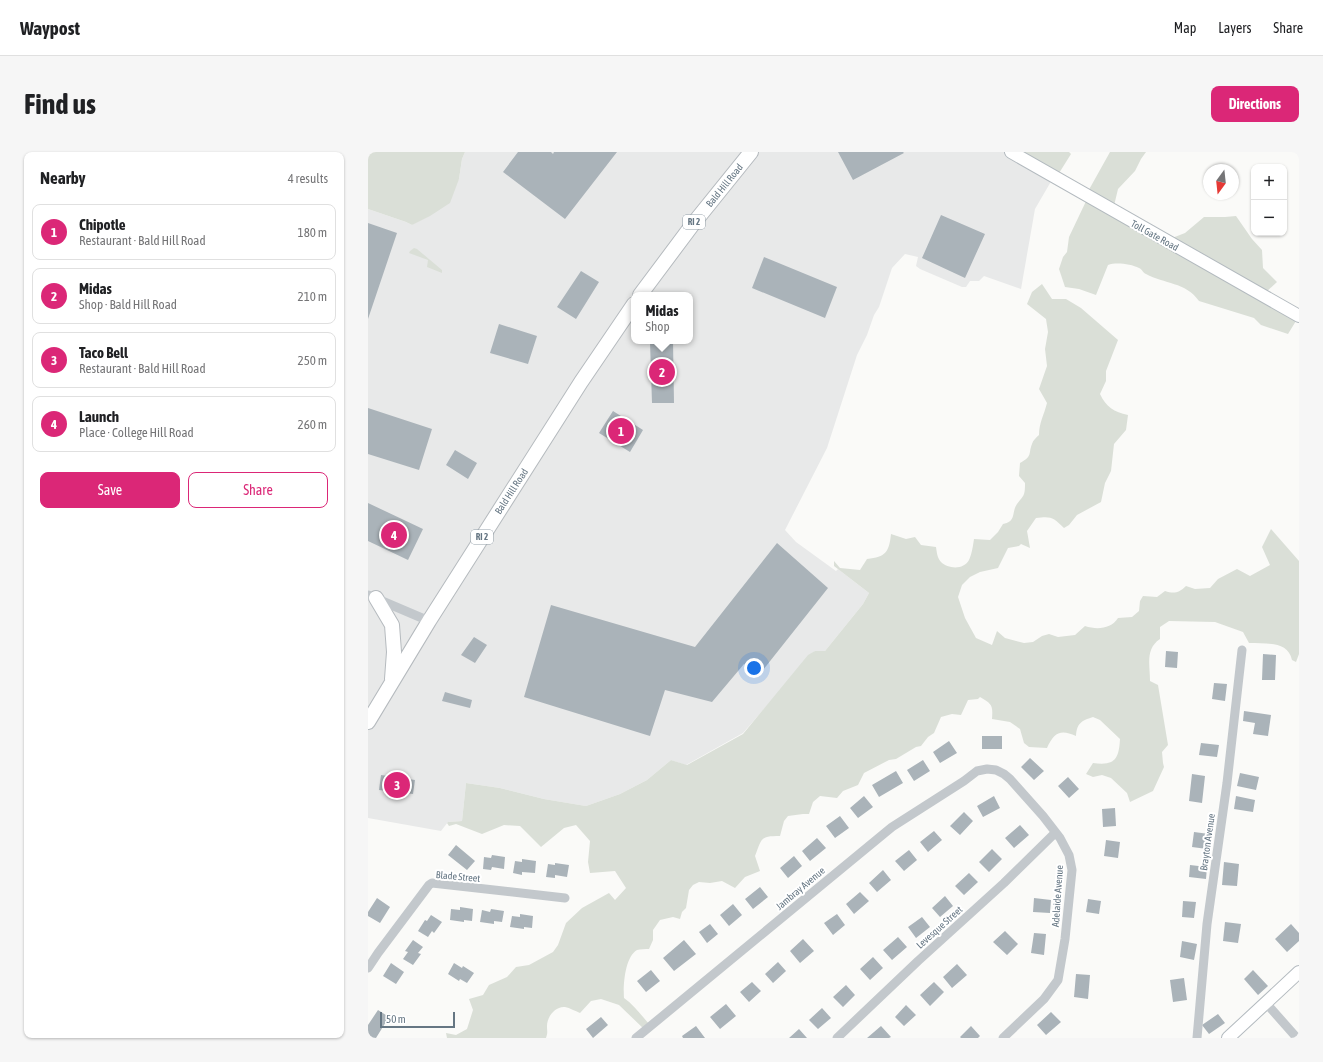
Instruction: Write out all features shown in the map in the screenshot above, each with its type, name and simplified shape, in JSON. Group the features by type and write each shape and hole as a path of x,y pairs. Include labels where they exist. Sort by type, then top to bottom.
{"main road":[{"name":"Bald Hill Road","path":"642,292 693,224 751,152"},
{"name":"Toll Gate Road","path":"1011,152 1299,316"},
{"name":"Bald Hill Road","path":"368,722 429,621 612,335 631,308"},
{"path":"372,596 392,625 394,652 392,682"},
{"path":"1228,1038 1299,972"}],"street":[{"path":"372,596 429,621"},
{"name":"Brayton Avenue","path":"1197,1038 1207,924 1242,650"},
{"name":"Adelaide Avenue","path":"987,769 1001,771 1043,816 1056,833 1069,855 1072,870 1065,939 1058,980 1053,989 1044,999 1003,1038"},
{"name":"Jambray Avenue","path":"636,1038 892,827 964,781 977,770 987,769"},
{"name":"Levesque Street","path":"837,1038 1056,833"},
{"name":"Blade Street","path":"368,968 432,883 565,898"},
{"path":"1266,1003 1297,1038"}],"shaded area":[{"path":"368,152 465,152 462,159 459,179 450,203 430,216 412,225 368,209"},
{"path":"465,152 1010,152 1053,178 1035,209 1021,289 984,276 979,281 970,281 966,287 962,287 920,269 916,266 918,257 905,254 892,268 879,307 874,315 867,335 857,355 827,448 785,530 796,542 836,571 838,569 869,593 863,604 825,651 815,651 743,733 686,765 671,760 647,780 620,794 586,806 544,799 500,788 466,783 462,821 448,822 441,831 368,818 368,209 412,225 459,179 462,159"},
{"path":"1010,152 1069,152 1071,154 1056,178"},
{"path":"1110,152 1146,152 1135,171 1118,189 1113,210 1167,240 1185,233 1204,217 1236,216 1252,239 1262,250 1263,268 1277,282 1264,294 1299,316 1288,334 1261,325 1254,318 1199,301 1188,290 1153,277 1136,267 1128,265 1108,265 1096,295 1079,289 1065,287 1059,269 1063,257 1067,252 1069,237 1088,197 1086,195"},
{"path":"414,248 442,270 442,273 427,267 428,260 409,253"},
{"path":"1042,284 1052,299 1066,299 1081,308 1118,340 1106,371 1106,381 1100,394 1108,406 1128,415 1126,430 1114,444 1111,471 1105,483 1101,502 1077,515 1069,525 1064,528 1052,518 1036,518 1027,531 1030,548 1021,544 1019,546 1008,548 998,568 980,572 970,577 962,585 958,597 965,618 976,638 992,645 997,631 1005,638 1024,643 1033,642 1042,636 1049,634 1058,637 1075,635 1085,626 1103,628 1115,622 1118,618 1132,617 1139,611 1140,601 1143,596 1157,597 1165,591 1176,592 1186,586 1195,589 1210,588 1218,579 1237,569 1250,576 1270,565 1262,547 1271,529 1299,561 1299,654 1296,662 1292,660 1286,649 1281,646 1275,644 1249,643 1243,632 1215,622 1169,621 1160,627 1160,639 1155,643 1150,652 1150,681 1158,685 1168,745 1162,752 1164,767 1153,791 1130,802 1127,793 1111,778 1102,775 1093,777 1086,774 1093,763 1100,764 1111,762 1117,756 1120,739 1100,720 1093,717 1080,723 1077,728 1076,736 1066,733 1058,733 1052,738 1047,748 1029,747 1024,743 1020,729 1010,722 992,719 992,708 987,701 980,697 978,699 968,700 961,715 952,714 941,717 934,733 928,737 921,746 916,747 896,759 889,760 864,773 858,785 843,791 837,798 820,796 813,802 809,814 788,816 784,821 780,836 765,838 761,842 755,856 760,871 745,877 735,888 722,881 710,883 699,882 693,885 689,890 686,908 682,912 680,919 673,917 660,920 653,930 653,940 649,949 637,950 627,965 624,998 650,1025 645,1030 619,1005 601,999 591,1001 580,1013 565,1007 555,1010 548,1019 546,1038 447,1038 446,1033 456,1035 467,1029 473,1010 469,999 483,995 489,985 507,977 516,967 529,965 553,952 558,945 566,923 582,908 609,893 615,900 626,888 615,871 590,873 588,862 590,841 576,825 564,828 541,847 520,826 504,825 482,834 456,824 449,826 447,823 448,822 462,821 466,783 500,788 544,799 586,806 620,794 647,780 671,760 687,765 743,734 808,655 815,651 825,651 863,604 869,593 834,566 834,561 840,568 860,570 867,559 878,557 888,549 891,534 906,539 915,537 921,545 936,547 937,555 944,564 952,567 964,566 971,555 974,539 990,540 1003,524 1012,519 1015,507 1023,497 1025,483 1019,476 1020,463 1028,457 1032,443 1039,435 1047,403 1039,389 1047,366 1045,349 1048,332 1046,319 1027,304 1032,292"}],"building":[{"path":"518,152 551,152 553,154 554,152 617,152 565,219 503,172"},
{"path":"838,152 903,152 904,153 853,180"},
{"path":"941,215 985,234 965,278 922,258"},
{"path":"368,223 397,233 368,319"},
{"path":"764,257 837,287 825,318 752,288"},
{"path":"581,271 599,282 576,319 557,307"},
{"path":"499,324 537,336 528,364 490,353"},
{"path":"650,344 673,344 674,403 652,403"},
{"path":"368,408 432,429 419,470 368,454"},
{"path":"613,411 643,430 630,452 599,433"},
{"path":"455,450 477,463 468,479 446,465"},
{"path":"368,503 423,529 408,560 368,541"},
{"path":"777,543 828,588 759,675 744,664 712,702 665,690 650,736 524,697 551,605 695,647"},
{"path":"474,637 487,645 475,663 461,655"},
{"path":"1166,651 1178,652 1177,668 1165,667"},
{"path":"1263,654 1276,655 1275,680 1262,680"},
{"path":"1214,683 1227,684 1225,701 1212,699"},
{"path":"445,692 472,700 470,708 442,701"},
{"path":"1244,711 1271,715 1268,736 1253,734 1255,723 1243,721"},
{"path":"982,736 1002,736 1002,749 982,749"},
{"path":"949,741 957,753 940,763 933,752"},
{"path":"1201,743 1219,745 1217,757 1199,755"},
{"path":"1030,758 1044,771 1034,780 1021,767"},
{"path":"923,760 930,771 914,781 907,770"},
{"path":"896,771 903,783 879,797 872,785"},
{"path":"1240,773 1259,777 1256,790 1237,786"},
{"path":"1192,774 1205,776 1202,803 1189,801"},
{"path":"381,775 415,780 413,794 379,790"},
{"path":"1068,777 1079,789 1069,798 1058,786"},
{"path":"864,796 873,807 858,818 850,808"},
{"path":"994,796 1000,808 983,817 977,806"},
{"path":"1236,796 1255,800 1253,812 1234,809"},
{"path":"1115,808 1116,826 1103,827 1102,809"},
{"path":"964,812 973,821 960,835 950,826"},
{"path":"840,816 849,828 835,838 826,826"},
{"path":"1020,825 1029,835 1014,848 1005,838"},
{"path":"934,831 942,840 928,852 920,842"},
{"path":"1194,832 1209,834 1207,849 1192,847"},
{"path":"817,838 826,848 810,861 802,851"},
{"path":"1106,840 1120,842 1118,858 1104,856"},
{"path":"456,845 475,861 467,870 448,855"},
{"path":"992,849 1002,859 989,872 979,862"},
{"path":"909,850 917,860 904,871 895,861"},
{"path":"492,855 505,857 504,869 492,867 491,870 483,869 484,857 491,858"},
{"path":"794,856 802,866 788,878 780,868"},
{"path":"522,859 536,861 535,873 522,872 522,875 513,873 515,861 522,862"},
{"path":"1224,862 1239,864 1237,886 1222,885"},
{"path":"555,863 569,865 567,877 555,875 555,878 546,877 548,864 555,865"},
{"path":"1190,865 1207,867 1206,879 1189,877"},
{"path":"883,870 891,880 877,892 869,883"},
{"path":"969,873 978,882 964,895 955,886"},
{"path":"760,887 768,897 753,909 745,899"},
{"path":"860,892 869,901 854,914 846,904"},
{"path":"945,896 953,906 940,917 932,908"},
{"path":"377,898 390,907 380,923 368,916 368,912"},
{"path":"1034,898 1051,900 1050,913 1033,912"},
{"path":"1088,899 1101,901 1099,914 1086,912"},
{"path":"1183,901 1196,902 1194,918 1182,917"},
{"path":"733,904 742,915 729,926 720,915"},
{"path":"460,907 473,909 472,921 464,920 464,922 450,920 451,909 460,910"},
{"path":"491,909 504,911 502,922 494,921 494,924 480,922 482,910 490,912"},
{"path":"520,914 533,916 532,928 524,927 524,929 510,927 512,916 520,917"},
{"path":"837,914 845,925 833,935 824,923"},
{"path":"431,915 442,922 434,933 432,931 428,937 418,931 425,920 427,921"},
{"path":"922,917 930,927 916,938 908,927"},
{"path":"1225,922 1241,924 1238,943 1223,941"},
{"path":"710,924 718,934 707,943 699,932"},
{"path":"1291,924 1299,933 1299,941 1287,952 1275,939"},
{"path":"1005,931 1018,944 1007,955 993,942"},
{"path":"1034,933 1046,934 1044,955 1031,953"},
{"path":"898,937 907,947 892,960 883,950"},
{"path":"803,939 814,951 800,963 790,951"},
{"path":"413,940 423,947 418,953 421,954 413,965 403,959 408,952 405,951"},
{"path":"684,940 696,954 674,971 663,958"},
{"path":"1182,941 1197,944 1194,960 1180,957"},
{"path":"873,957 883,968 870,980 860,969"},
{"path":"778,962 786,971 773,983 765,974"},
{"path":"391,963 404,972 396,984 383,976"},
{"path":"454,963 462,968 463,966 474,973 467,983 460,979 459,981 448,974"},
{"path":"957,964 967,975 952,988 943,977"},
{"path":"651,970 660,981 646,992 637,981"},
{"path":"1253,970 1268,986 1258,995 1244,979"},
{"path":"1076,974 1090,975 1088,999 1074,997"},
{"path":"1184,978 1187,1000 1173,1002 1170,980"},
{"path":"752,982 761,991 749,1002 740,992"},
{"path":"934,982 944,992 930,1006 920,995"},
{"path":"846,985 855,995 843,1007 833,997"},
{"path":"726,1004 736,1016 720,1029 710,1017"},
{"path":"906,1005 916,1015 904,1026 895,1017"},
{"path":"822,1008 831,1018 818,1029 809,1020"},
{"path":"378,1010 389,1017 376,1038 368,1038 368,1025"},
{"path":"1051,1012 1061,1022 1046,1035 1037,1025"},
{"path":"1218,1014 1225,1023 1209,1034 1202,1025"},
{"path":"601,1017 608,1025 593,1038 586,1029"},
{"path":"696,1026 705,1038 683,1038 682,1036"},
{"path":"881,1026 891,1037 867,1038"},
{"path":"971,1026 980,1036 978,1038 961,1038 960,1037"},
{"path":"799,1029 807,1038 789,1038"}],"place":[{"name":"Midas","path":"662,372"},
{"name":"Chipotle","path":"621,431"},
{"name":"Launch","path":"394,535"},
{"name":"Taco Bell","path":"397,785"}]}
